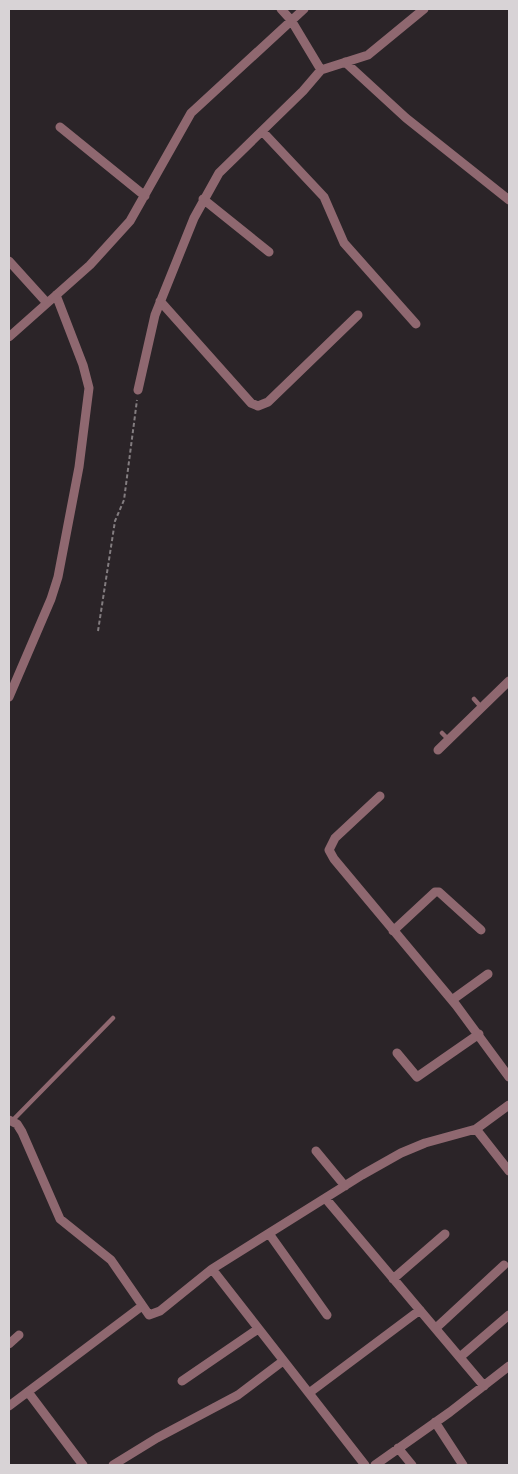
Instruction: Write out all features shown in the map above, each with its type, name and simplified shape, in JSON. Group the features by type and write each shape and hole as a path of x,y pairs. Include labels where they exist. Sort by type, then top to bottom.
{"street":[{"path":"280,9 291,20 320,70"},
{"path":"9,337 90,265 118,236 130,221 145,196 191,113 304,9"},
{"path":"138,390 148,340 160,300 203,199 219,173 320,70 368,55 424,9"},
{"path":"345,62 406,118 509,200"},
{"path":"60,127 145,196"},
{"path":"262,131 324,197 344,243 416,324"},
{"path":"203,199 269,252"},
{"path":"9,261 47,303"},
{"path":"9,697 44,621 58,577 82,450 89,388 83,364 56,295"},
{"path":"160,300 251,403 258,406 268,402 358,315"},
{"path":"438,750 509,681"},
{"path":"380,796 335,838 329,850 334,859 479,1034 509,1077"},
{"path":"393,931 436,892 439,892 481,930"},
{"path":"452,1000 488,974"},
{"path":"396,1053 417,1077 479,1034"},
{"path":"11,1121 22,1132 60,1219 111,1260 124,1276 149,1315 160,1311 212,1269 401,1153 425,1143 476,1129 509,1105"},
{"path":"476,1129 509,1172"},
{"path":"316,1151 345,1186"},
{"path":"326,1199 484,1386"},
{"path":"393,1278 445,1234"},
{"path":"270,1235 327,1315"},
{"path":"436,1328 504,1266"},
{"path":"212,1269 365,1465"},
{"path":"9,1406 142,1306"},
{"path":"309,1393 420,1310"},
{"path":"460,1357 509,1315"},
{"path":"182,1381 258,1329"},
{"path":"9,1344 20,1335"},
{"path":"113,1465 157,1438 238,1395 283,1362"},
{"path":"375,1465 509,1366"},
{"path":"28,1392 83,1465"},
{"path":"435,1422 463,1465"},
{"path":"398,1448 412,1465"}],"lane":[{"path":"474,699 482,708"},
{"path":"442,733 449,740"},
{"path":"11,1121 113,1018"}],"path":[{"path":"98,631 114,527 124,500 138,390"}]}
